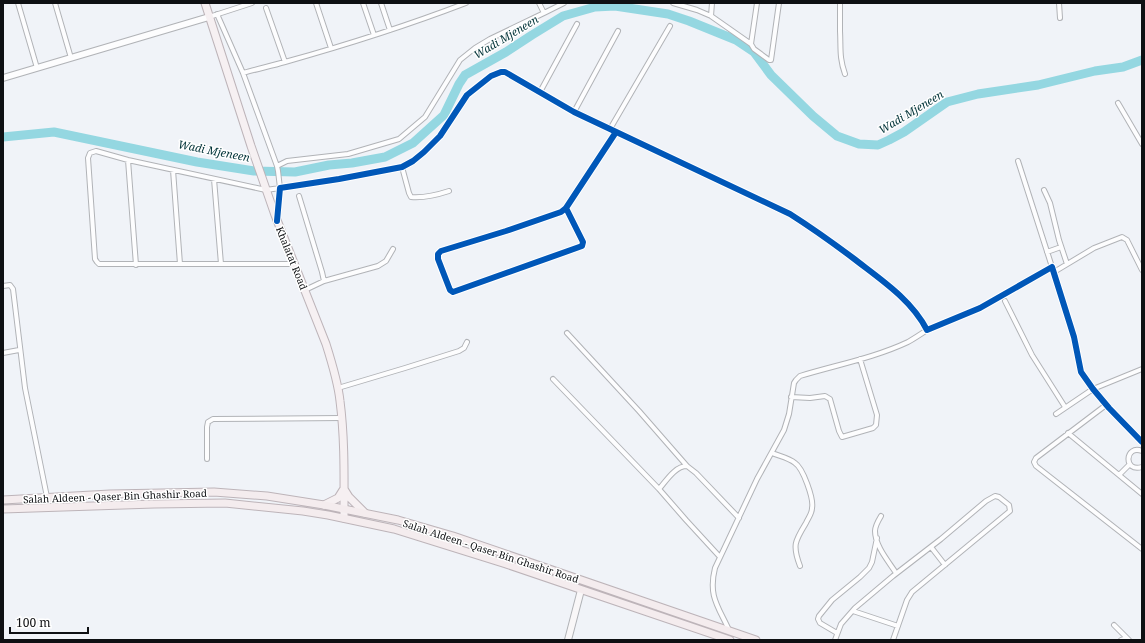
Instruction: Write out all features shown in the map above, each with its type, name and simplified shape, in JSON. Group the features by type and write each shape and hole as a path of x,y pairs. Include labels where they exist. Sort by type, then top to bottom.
{"highway":[{"name":"Salah Aldeen - Qaser Bin Ghashir Road","path":"5,500 124,493 214,492 267,496 344,508 398,520 453,536 756,640"},
{"path":"5,500 5,509 225,503 302,511 344,518 394,529 506,564 730,640"},
{"path":"394,529 398,520"}],"main road":[{"name":"Khalatat Road","path":"205,3 260,174 332,363 338,388 342,418 344,518"},
{"path":"324,505 341,496 344,488"},
{"path":"344,488 349,497 364,513"},
{"path":"568,640 581,590"}],"street":[{"path":"18,3 37,68"},
{"path":"55,3 71,58"},
{"path":"3,78 252,3"},
{"path":"316,3 332,48"},
{"path":"363,3 374,35"},
{"path":"381,3 390,30"},
{"path":"243,73 390,30 466,3"},
{"path":"539,3 544,13"},
{"path":"277,166 287,161 348,154 399,139 425,117 460,60 474,48 564,3"},
{"path":"673,3 711,16 751,44 754,49 768,60 771,60 778,3"},
{"path":"711,16 712,3"},
{"path":"751,44 757,3"},
{"path":"840,3 840,57 845,74"},
{"path":"1059,3 1060,18"},
{"path":"266,8 284,62"},
{"path":"217,14 243,73 277,166 280,188 277,221"},
{"path":"540,92 577,24"},
{"path":"610,129 670,26"},
{"path":"574,112 618,31"},
{"path":"294,264 99,264 96,262 95,258 88,158 90,153 96,151 128,160 266,190 339,179 402,167 413,161 440,136 467,95 497,72 505,72 574,112 784,211 810,226 878,276 906,302 920,318 927,330"},
{"path":"1118,103 1142,144"},
{"path":"566,208 583,242 582,246 453,292 450,290 438,259 438,254 440,251 506,231 558,213 566,208 616,132"},
{"path":"128,160 136,265"},
{"path":"1018,161 1074,337 1081,372 1106,405 1142,442"},
{"path":"402,167 411,197 435,196 449,191"},
{"path":"173,170 180,264"},
{"path":"214,179 221,264"},
{"path":"1044,190 1050,203 1061,247 1067,264"},
{"path":"299,196 324,281"},
{"path":"1054,272 1094,248 1122,237 1127,240 1142,270"},
{"path":"1047,252 1061,247"},
{"path":"305,290 324,281 378,266 386,261 393,249"},
{"path":"730,631 714,599 712,590 713,575 757,479 784,430 796,380 800,376 860,360 901,345 927,330 980,308 1052,268"},
{"path":"3,286 10,285 13,289 25,388 47,498"},
{"path":"1004,301 1032,355 1065,407"},
{"path":"567,334 639,411 687,466 696,473 739,518"},
{"path":"338,388 459,351 464,348 467,342"},
{"path":"3,353 20,350"},
{"path":"791,397 810,398 825,396 830,399 842,437 872,428 876,425 877,415 860,360"},
{"path":"1056,414 1093,389 1142,369"},
{"path":"553,379 658,489 720,557"},
{"path":"1106,405 1036,458 1034,462 1036,466 1142,549"},
{"path":"207,459 207,427 208,422 213,419 342,418"},
{"path":"1068,433 1142,494"},
{"path":"1142,450 1135,450 1130,453 1128,458 1132,467 1142,467"},
{"path":"772,453 796,464 802,472 812,498 812,509 810,515 795,544 796,556 800,566"},
{"path":"1119,475 1130,464"},
{"path":"658,489 672,474 683,466 687,466"},
{"path":"835,640 841,624 853,611 896,573 931,547 991,498 995,496 999,497 1009,505 1010,508 1008,512 912,592 907,600 893,640"},
{"path":"881,516 875,530 877,538 882,552 896,573"},
{"path":"838,633 820,623 818,619 819,616 832,600 860,577 868,568 872,562 877,538"},
{"path":"931,547 945,565"},
{"path":"853,611 898,626"},
{"path":"1114,625 1128,639"},
{"path":"1121,640 1128,639"}],"waterway":[{"name":"Wadi Mjeneen","path":"3,137 54,132 197,162 254,171 295,172 329,165 352,163 385,157 413,143 444,115 465,75 506,52 563,16 595,7 615,6 668,14 736,40 754,52 771,75 813,116 837,136 859,144 878,145 889,140 904,132 947,102 978,94 1038,85 1095,71 1123,67 1142,60"}],"cycle path":[{"path":"277,221 280,188 402,167 413,161 440,136 467,95 491,76 505,72 574,112 790,214 838,247 894,290 904,299 927,330 980,308 1052,267 1074,337 1081,372 1109,408 1142,442"},
{"path":"566,208 583,242 582,246 453,292 450,290 438,259 438,254 441,251 561,212 566,208 616,132"}]}
